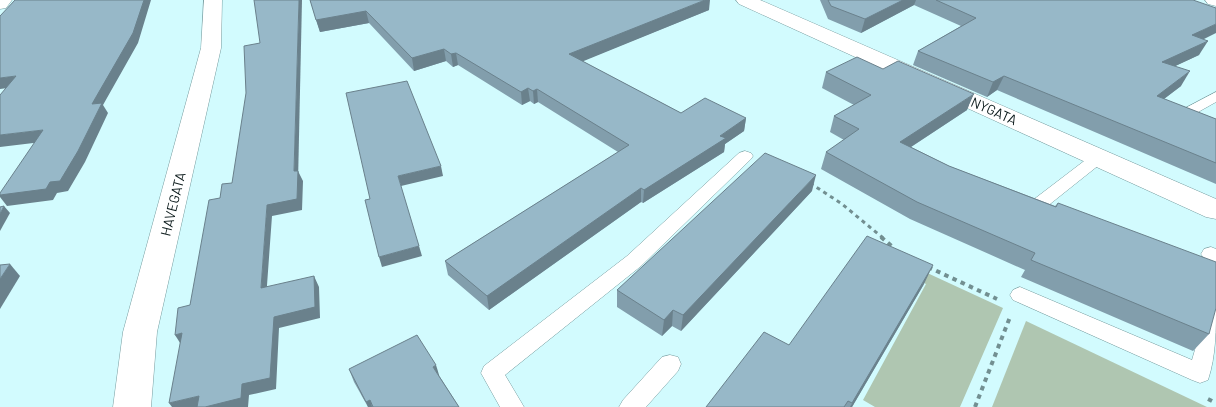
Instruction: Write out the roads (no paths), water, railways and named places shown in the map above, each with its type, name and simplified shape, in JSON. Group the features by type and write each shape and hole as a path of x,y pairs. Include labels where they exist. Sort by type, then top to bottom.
{"street":[{"path":"0,4 3,0"},
{"name":"HAVEGATA","path":"132,407 140,332 211,48 213,0"},
{"name":"NYGATA","path":"745,0 1216,210"}],"lane":[{"path":"1179,117 1216,96"},
{"path":"512,407 492,373 634,261 746,156"},
{"path":"1039,204 1098,158"},
{"path":"1017,301 1200,374 1216,312"},
{"path":"631,407 670,364"}]}
